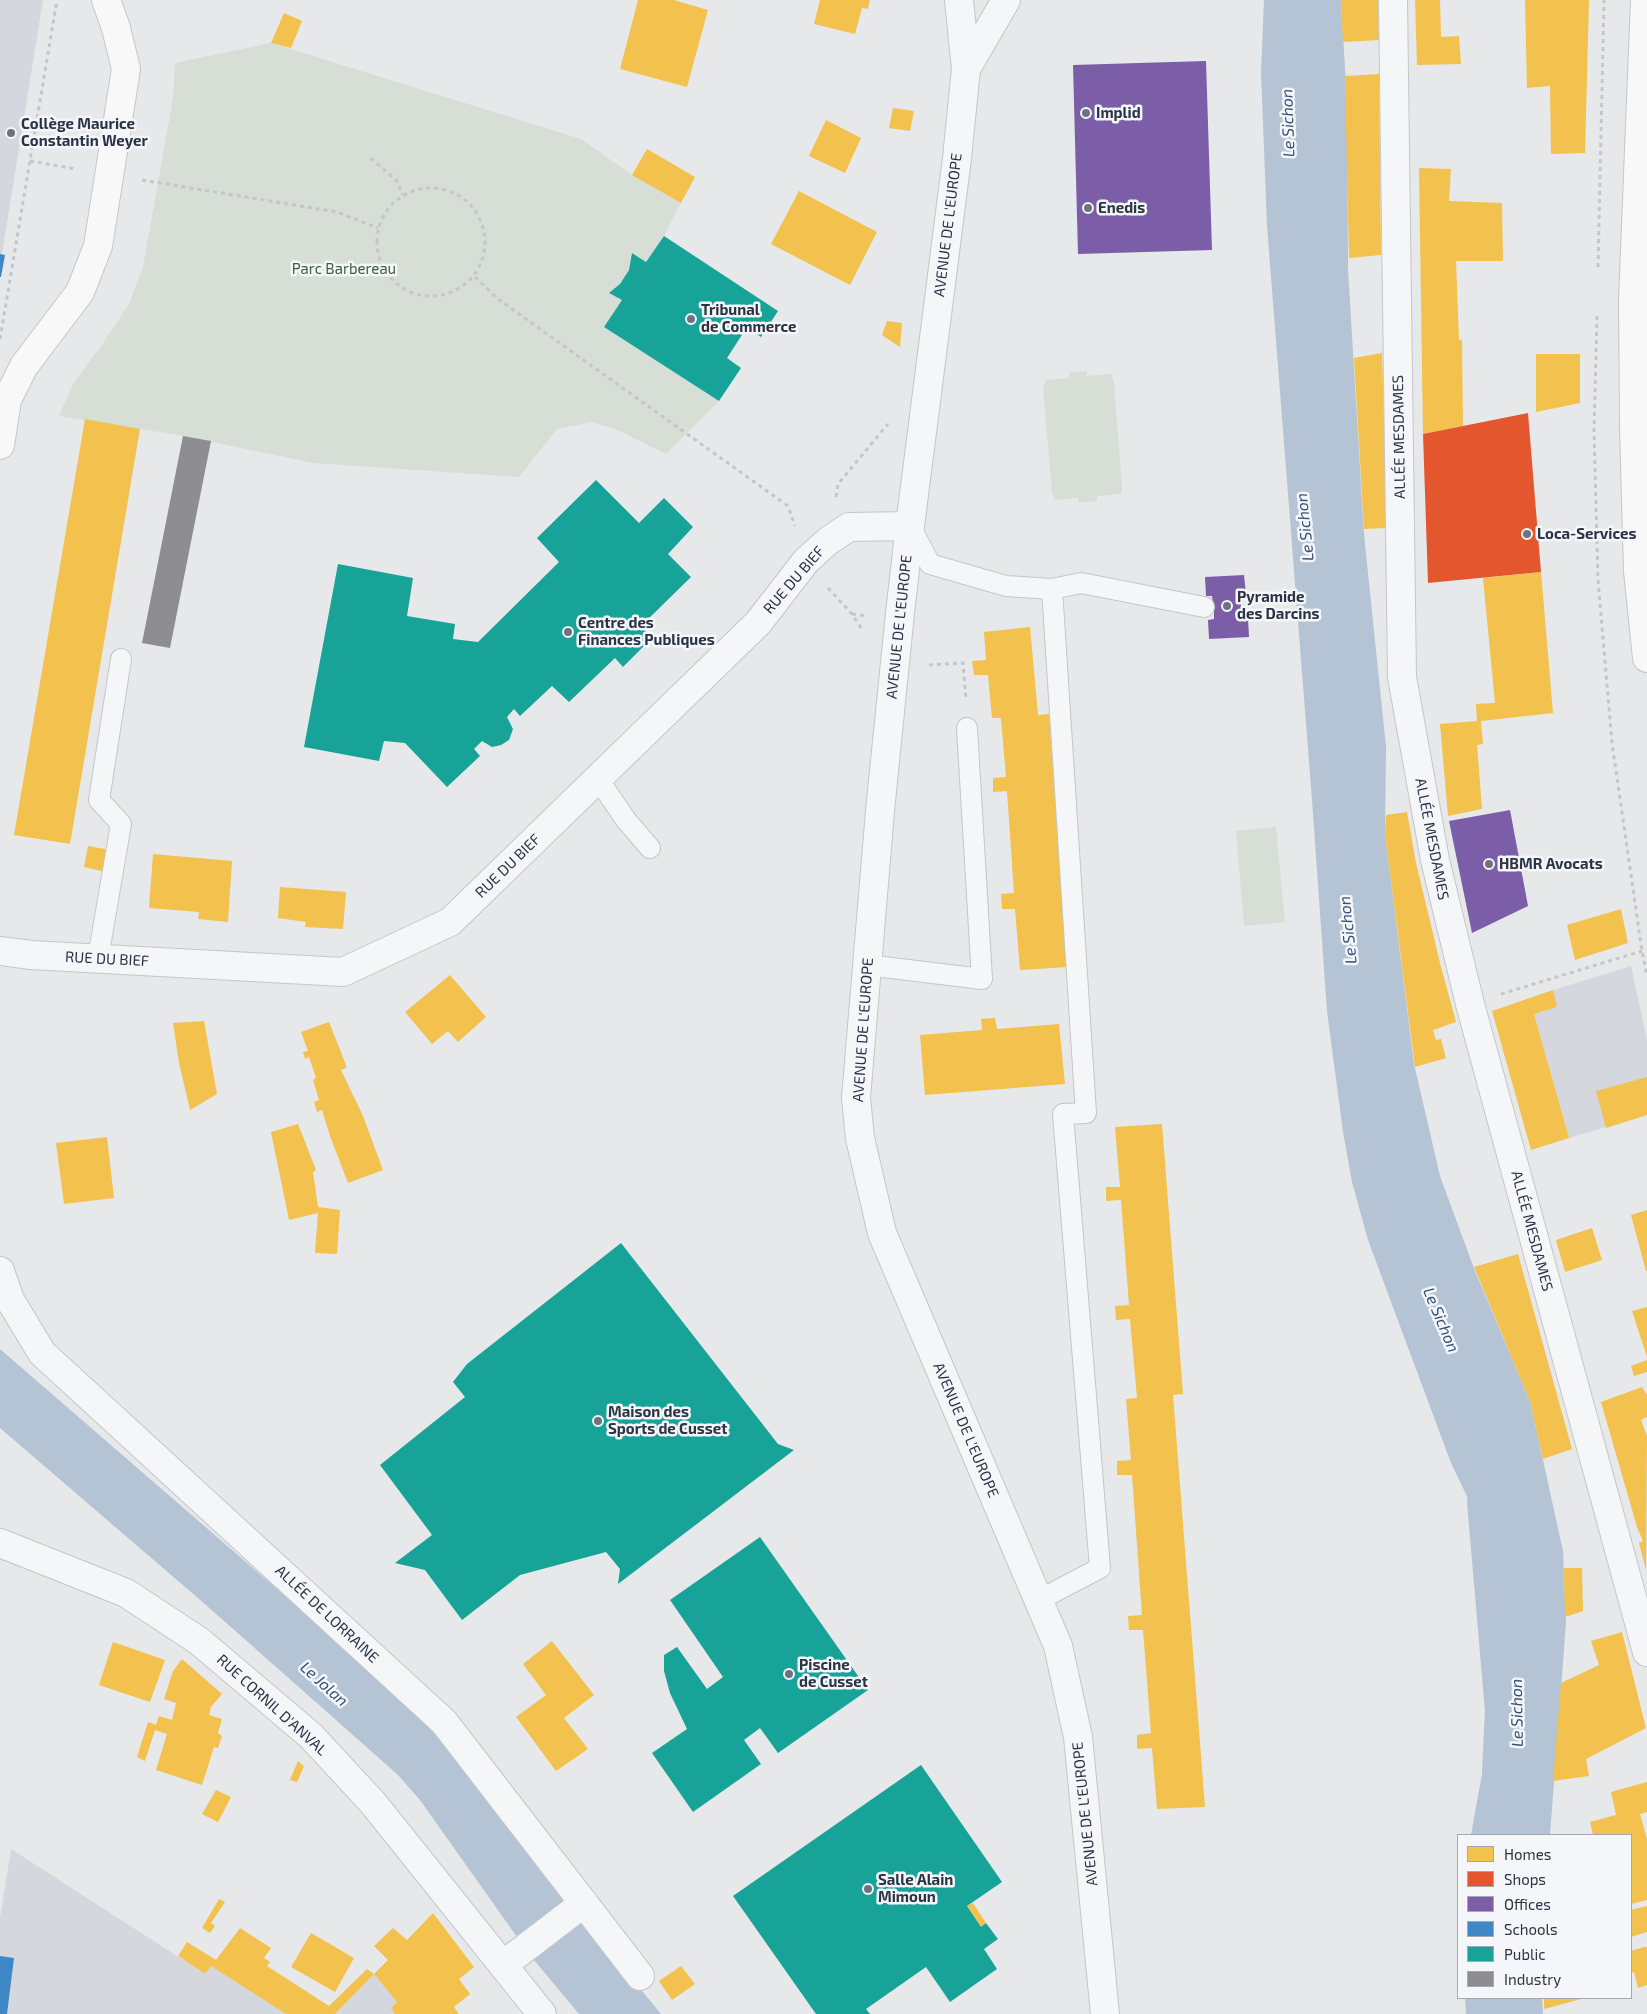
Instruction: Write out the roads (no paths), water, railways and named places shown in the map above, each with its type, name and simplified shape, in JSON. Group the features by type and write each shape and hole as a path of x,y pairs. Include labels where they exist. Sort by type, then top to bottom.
{"main road":[{"path":"0,445 4,400 24,366 80,292 98,246 126,69 116,28 106,0"},
{"path":"1644,0 1634,310 1634,429 1638,561 1647,658"}],"street":[{"name":"AVENUE DE L'EUROPE","path":"959,0 966,69 957,158 910,526 880,811 856,1098 860,1138 882,1234 1058,1646 1078,1737 1105,2014"},
{"name":"AVENUE DE L'EUROPE","path":"966,69 1006,0"},
{"name":"ALLÉE MESDAMES","path":"1393,0 1402,677 1435,860 1470,1004 1647,1652"},
{"name":"RUE DU BIEF","path":"0,951 32,955 343,972 450,922 758,622 806,561 828,540 849,527 910,526"},
{"name":"ALLÉE DE LORRAINE","path":"0,1271 10,1300 42,1353 444,1722 640,1976"},
{"name":"RUE CORNIL D'ANVAL","path":"0,1543 126,1593 199,1641 311,1736 373,1803 542,2014"},
{"path":"503,1965 584,1903"}],"lane":[{"path":"910,526 930,564 1006,586 1052,589 1081,582 1204,607"},
{"path":"1039,1600 1100,1568 1062,1114 1086,1114 1052,589"},
{"path":"98,958 121,824 99,800 121,659"},
{"path":"867,965 982,979 968,728"},
{"path":"598,779 626,820 650,848"}],"water":[{"path":"1264,0 1341,0 1347,103 1348,269 1364,534 1386,747 1385,834 1414,1064 1440,1176 1475,1271 1530,1401 1563,1551 1566,1622 1550,1834 1471,1834 1511,1636 1512,1604 1503,1571 1451,1463 1368,1240 1352,1182 1343,1132 1327,1011 1267,226 1261,72"},
{"name":"Le Jolan","path":"0,1349 419,1712 566,1896 563,1907 517,1937 420,1800 397,1774 206,1605 0,1428"},
{"path":"588,1923 661,2014 579,2014 534,1960 537,1953 577,1925"},
{"path":"1465,1999 1542,1999 1543,2014 1466,2014"}],"waterway":[{"name":"Le Sichon","path":"1501,1501 1519,1710 1513,1834"}],"place":[{"name":"Implid","path":"1086,113"},
{"name":"Collège Maurice Constantin Weyer","path":"11,133"},
{"name":"Enedis","path":"1088,208"},
{"name":"Tribunal de Commerce","path":"691,319"},
{"name":"Loca-Services","path":"1527,534"},
{"name":"Pyramide des Darcins","path":"1227,606"},
{"name":"Centre des Finances Publiques","path":"568,632"},
{"name":"HBMR Avocats","path":"1489,864"},
{"name":"Maison des Sports de Cusset","path":"598,1421"},
{"name":"Piscine de Cusset","path":"789,1674"},
{"name":"Salle Alain Mimoun","path":"868,1889"}],"park label":[{"name":"Parc Barbereau","path":"344,269"}]}
